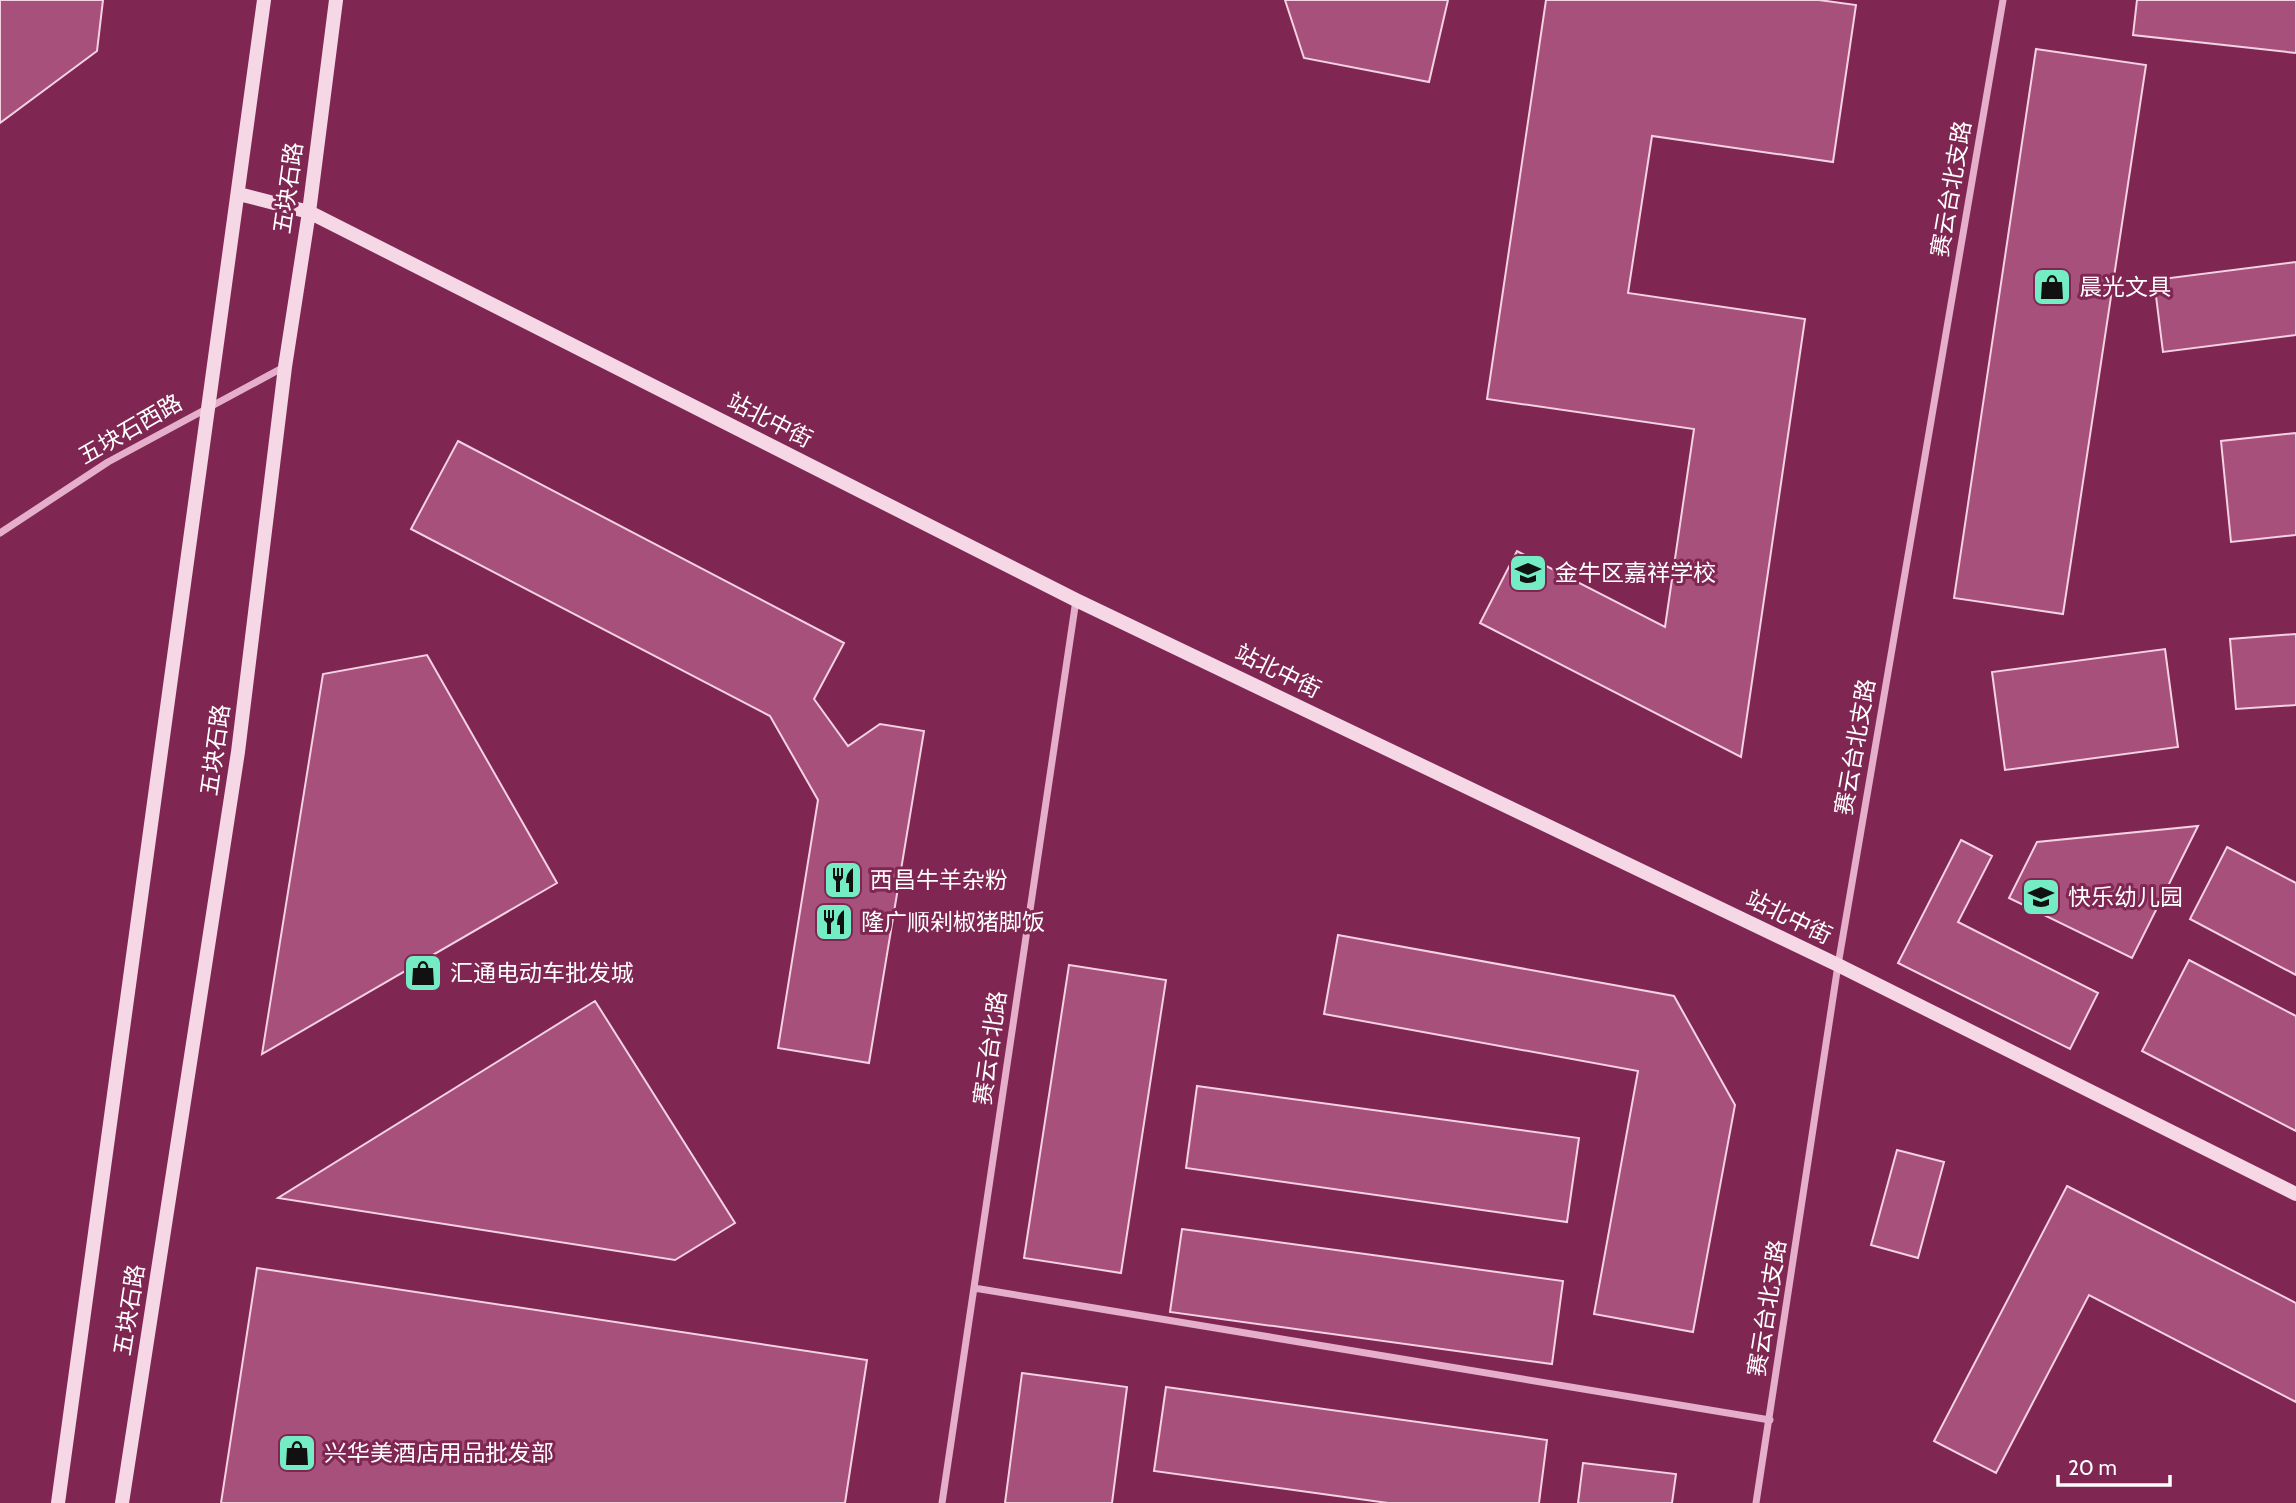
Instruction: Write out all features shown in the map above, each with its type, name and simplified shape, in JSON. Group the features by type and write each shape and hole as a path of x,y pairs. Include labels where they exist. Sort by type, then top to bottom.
{"main road":[{"name":"五块石路","path":"58,1503 264,0"},
{"name":"五块石路","path":"122,1503 239,752 285,367 309,212 336,0"},
{"name":"站北中街","path":"239,194 309,212 1076,600 1838,965 2296,1194"}],"street":[{"name":"赛云台北支路","path":"1755,1503 1770,1420 1838,965 2003,0"},
{"name":"五块石西路","path":"0,533 108,462 285,367"},
{"name":"赛云台北路","path":"942,1503 1076,600"},
{"path":"974,1288 1770,1420"}],"building":[{"path":"0,0 103,0 97,51 0,123"},
{"path":"1285,0 1448,0 1429,82 1304,58"},
{"path":"1546,0 1819,0 1856,5 1833,162 1652,136 1628,293 1805,319 1741,757 1480,623 1517,551 1665,627 1694,429 1487,399"},
{"path":"2137,0 2296,0 2296,53 2133,35"},
{"path":"2036,49 2146,65 2063,614 1954,598"},
{"path":"2296,262 2296,335 2163,352 2154,280"},
{"path":"2296,433 2296,535 2231,542 2221,441"},
{"path":"458,441 844,643 814,699 848,746 880,724 924,731 869,1063 778,1048 818,800 770,716 411,529"},
{"path":"2296,634 2296,705 2236,709 2230,639"},
{"path":"2165,649 2178,747 2005,770 1992,672"},
{"path":"427,655 557,883 262,1054 323,674"},
{"path":"2198,826 2132,958 2009,898 2037,842"},
{"path":"1961,840 1992,856 1958,922 2098,993 2070,1049 1898,963"},
{"path":"2227,847 2296,883 2296,975 2190,919"},
{"path":"1338,935 1674,996 1735,1105 1693,1332 1594,1314 1638,1071 1324,1014"},
{"path":"2189,960 2296,1016 2296,1131 2142,1051"},
{"path":"1069,965 1166,980 1121,1273 1024,1258"},
{"path":"595,1001 735,1223 675,1260 278,1198"},
{"path":"1197,1086 1579,1138 1567,1222 1186,1168"},
{"path":"1897,1150 1944,1162 1918,1258 1871,1245"},
{"path":"2067,1186 2296,1303 2296,1402 2089,1295 1996,1473 1934,1441"},
{"path":"1182,1229 1563,1281 1552,1364 1170,1312"},
{"path":"257,1268 867,1360 845,1503 221,1503"},
{"path":"1022,1373 1127,1387 1112,1503 1005,1503"},
{"path":"1166,1387 1547,1440 1539,1503 1388,1503 1154,1471"},
{"path":"1583,1463 1676,1474 1672,1503 1578,1503"}],"place":[{"name":"晨光文具","path":"2052,287"},
{"name":"金牛区嘉祥学校","path":"1528,573"},
{"name":"西昌牛羊杂粉","path":"843,880"},
{"name":"快乐幼儿园","path":"2041,897"},
{"name":"隆广顺剁椒猪脚饭","path":"834,922"},
{"name":"汇通电动车批发城","path":"423,973"},
{"name":"兴华美酒店用品批发部","path":"297,1453"}]}
